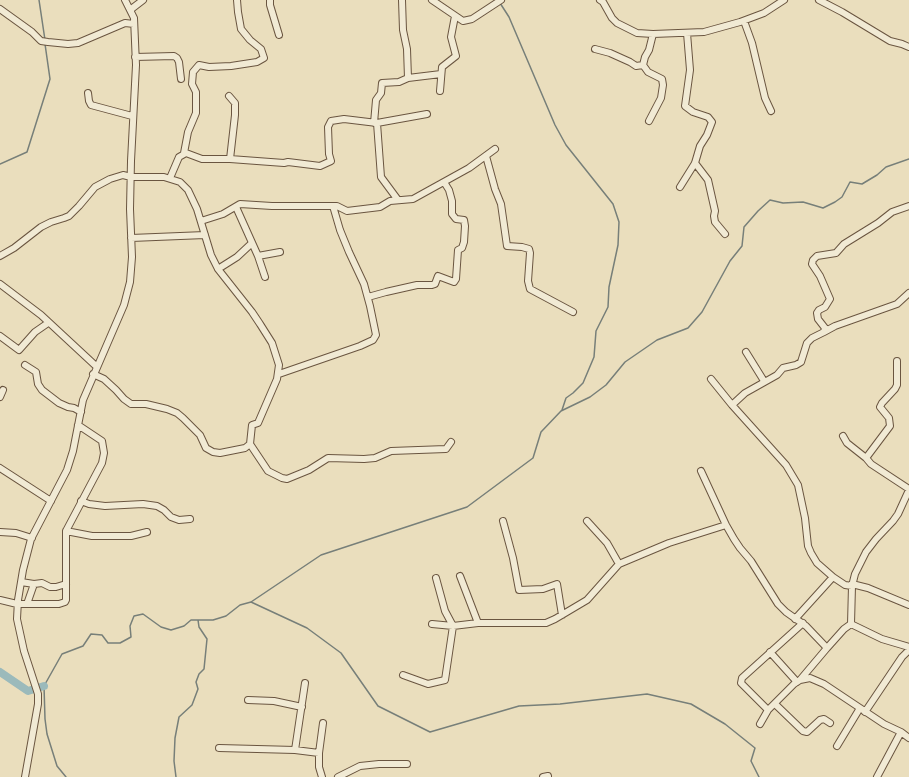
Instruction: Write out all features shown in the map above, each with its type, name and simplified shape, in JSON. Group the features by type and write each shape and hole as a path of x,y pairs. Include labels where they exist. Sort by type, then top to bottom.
{"street":[{"path":"25,777 38,704 38,694 24,651 17,619 17,604 21,582 32,538 67,470 73,451 83,400 119,317 130,282 132,267 131,177 135,57 134,18 125,0"},
{"path":"130,10 143,0"},
{"path":"170,178 184,153 188,132 196,113 196,92 192,84 194,72 199,65 209,67 230,66 257,62 264,58 261,49 250,40 241,29 237,0"},
{"path":"270,0 270,5 279,34"},
{"path":"402,0 403,30 407,49 408,78"},
{"path":"432,0 463,21 472,19 501,0"},
{"path":"603,1 609,14 617,23 637,33 653,34 704,32 744,21 764,12 784,0"},
{"path":"820,0 890,41 909,47"},
{"path":"0,9 32,32 41,41 48,42 68,44 78,43 125,23 134,24"},
{"path":"440,91 442,67 456,56 451,37 455,16"},
{"path":"744,21 752,43 765,98 771,111"},
{"path":"680,187 695,164 700,146 707,135 712,122 708,117 693,112 685,106 690,70 687,33"},
{"path":"649,121 661,98 663,85 662,79 648,72 643,65 644,56 649,50 653,34"},
{"path":"595,49 610,53 636,66 643,65"},
{"path":"135,57 174,56 179,62 181,79"},
{"path":"398,200 381,177 376,123 376,100 381,93 382,83 399,82 408,78 441,74"},
{"path":"88,92 88,102 91,105 132,116"},
{"path":"230,96 235,103 235,114 230,159"},
{"path":"184,153 189,153 200,159 288,162 320,166 331,162 329,154 328,126 331,121 344,119 376,123 427,114"},
{"path":"201,221 223,214 240,204 272,206 337,206 347,211 380,207 390,201 413,198 470,168 495,150"},
{"path":"486,156 501,204 507,246 529,249 528,282 530,290 573,312"},
{"path":"695,164 708,180 715,210 715,222 725,234"},
{"path":"0,256 14,248 41,227 50,222 69,216 83,202 91,191 100,184 117,176 154,176 170,178 180,182 188,190 201,221 211,255 218,270 252,312 272,343 279,364 279,374 258,423 252,425 250,444 268,471 287,479 309,470 328,458 364,459 375,458 391,451 446,449 451,442"},
{"path":"368,297 412,286 432,285 438,276 454,282 456,279 458,250 462,248 464,242 465,226 464,220 456,219 452,214 452,201 449,190 444,182"},
{"path":"236,206 258,256 265,277"},
{"path":"279,374 360,346 373,340 376,335 364,284 340,230 333,206"},
{"path":"824,332 825,328 818,319 817,313 825,307 830,298 820,276 812,264 813,260 817,256 836,253 844,244 878,223 892,212 909,206"},
{"path":"131,238 205,235"},
{"path":"218,270 237,257 252,243"},
{"path":"258,256 280,252"},
{"path":"0,284 48,323 97,367"},
{"path":"732,405 745,393 776,375 783,368 802,362 807,344 812,338 835,326 897,304 909,294"},
{"path":"0,336 19,350 35,332 48,323"},
{"path":"746,352 764,381"},
{"path":"866,458 890,426 888,418 880,408 882,403 897,385 897,361"},
{"path":"26,365 36,372 38,384 42,390 59,403 68,408 74,408 81,412"},
{"path":"93,374 104,379 131,404 146,404 168,409 177,413 200,435 206,448 213,452 220,453 245,448 250,444"},
{"path":"711,379 732,405 786,465 798,485 811,553 817,563 845,585 868,588 909,605"},
{"path":"0,600 17,604 27,604 65,602 66,600 66,531 102,463 104,453 102,441 78,425"},
{"path":"843,436 847,443 866,458 871,464 909,489 902,507 893,521 876,538 863,557 852,585 851,624"},
{"path":"0,468 51,501"},
{"path":"701,471 726,525 778,604 795,619 803,623 827,648"},
{"path":"81,501 88,504 105,506 143,504 156,506 164,510 171,517 179,520 190,519"},
{"path":"502,521 513,558 519,590 543,589 557,584 562,614"},
{"path":"587,521 607,543 619,564"},
{"path":"432,624 453,626 478,623 546,623 587,600 619,564 669,543 726,525"},
{"path":"66,531 92,536 131,536 147,532"},
{"path":"0,532 16,533 32,538"},
{"path":"460,576 478,623"},
{"path":"795,619 833,577"},
{"path":"403,675 428,684 445,680 453,626 445,611 436,578"},
{"path":"21,582 34,584 40,583 50,587 66,584"},
{"path":"27,604 34,584"},
{"path":"768,710 741,683 742,678 803,623"},
{"path":"760,724 768,710 799,681 844,629 851,624"},
{"path":"837,746 909,648 882,639 851,624"},
{"path":"770,652 799,681"},
{"path":"799,681 810,678 816,680 884,724 901,732 909,738"},
{"path":"295,750 306,683"},
{"path":"248,700 274,701 302,707"},
{"path":"775,704 802,731 807,732 820,720 824,719 830,723"},
{"path":"322,777 319,767 319,753 323,723"},
{"path":"877,777 901,732"},
{"path":"219,748 295,750 319,753"},
{"path":"338,777 360,766 407,764"}],"waterway":[{"path":"39,0 45,40"},
{"path":"500,3 509,17 555,125 566,145 613,204 619,222 618,245 609,287 608,307 596,331 594,357 583,383 566,398 562,410"},
{"path":"0,164 27,152 50,79 45,44"},
{"path":"66,777 57,766 47,734 45,719 44,686 62,654 83,646 91,634 102,635 108,643 120,643 131,637 130,626 134,616 143,614 161,627 171,630 184,626 191,620 213,620 226,616 240,605 251,602 321,555 467,507 533,458 541,432 561,411 590,397 606,385 625,362 657,340 688,328 702,312 730,261 742,246 744,227 770,200 783,203 803,202 823,208 842,197 850,182 862,184 877,175 886,167 909,159"},
{"path":"251,602 307,628 341,653 378,706 430,732 519,706 560,704 647,694 691,704 725,724 755,748 751,761 759,777"},
{"path":"176,777 174,761 175,738 179,717 192,705 198,689 196,682 199,674 204,669 207,639 199,627 198,620"},
{"path":"0,672 28,691 44,686"}]}
